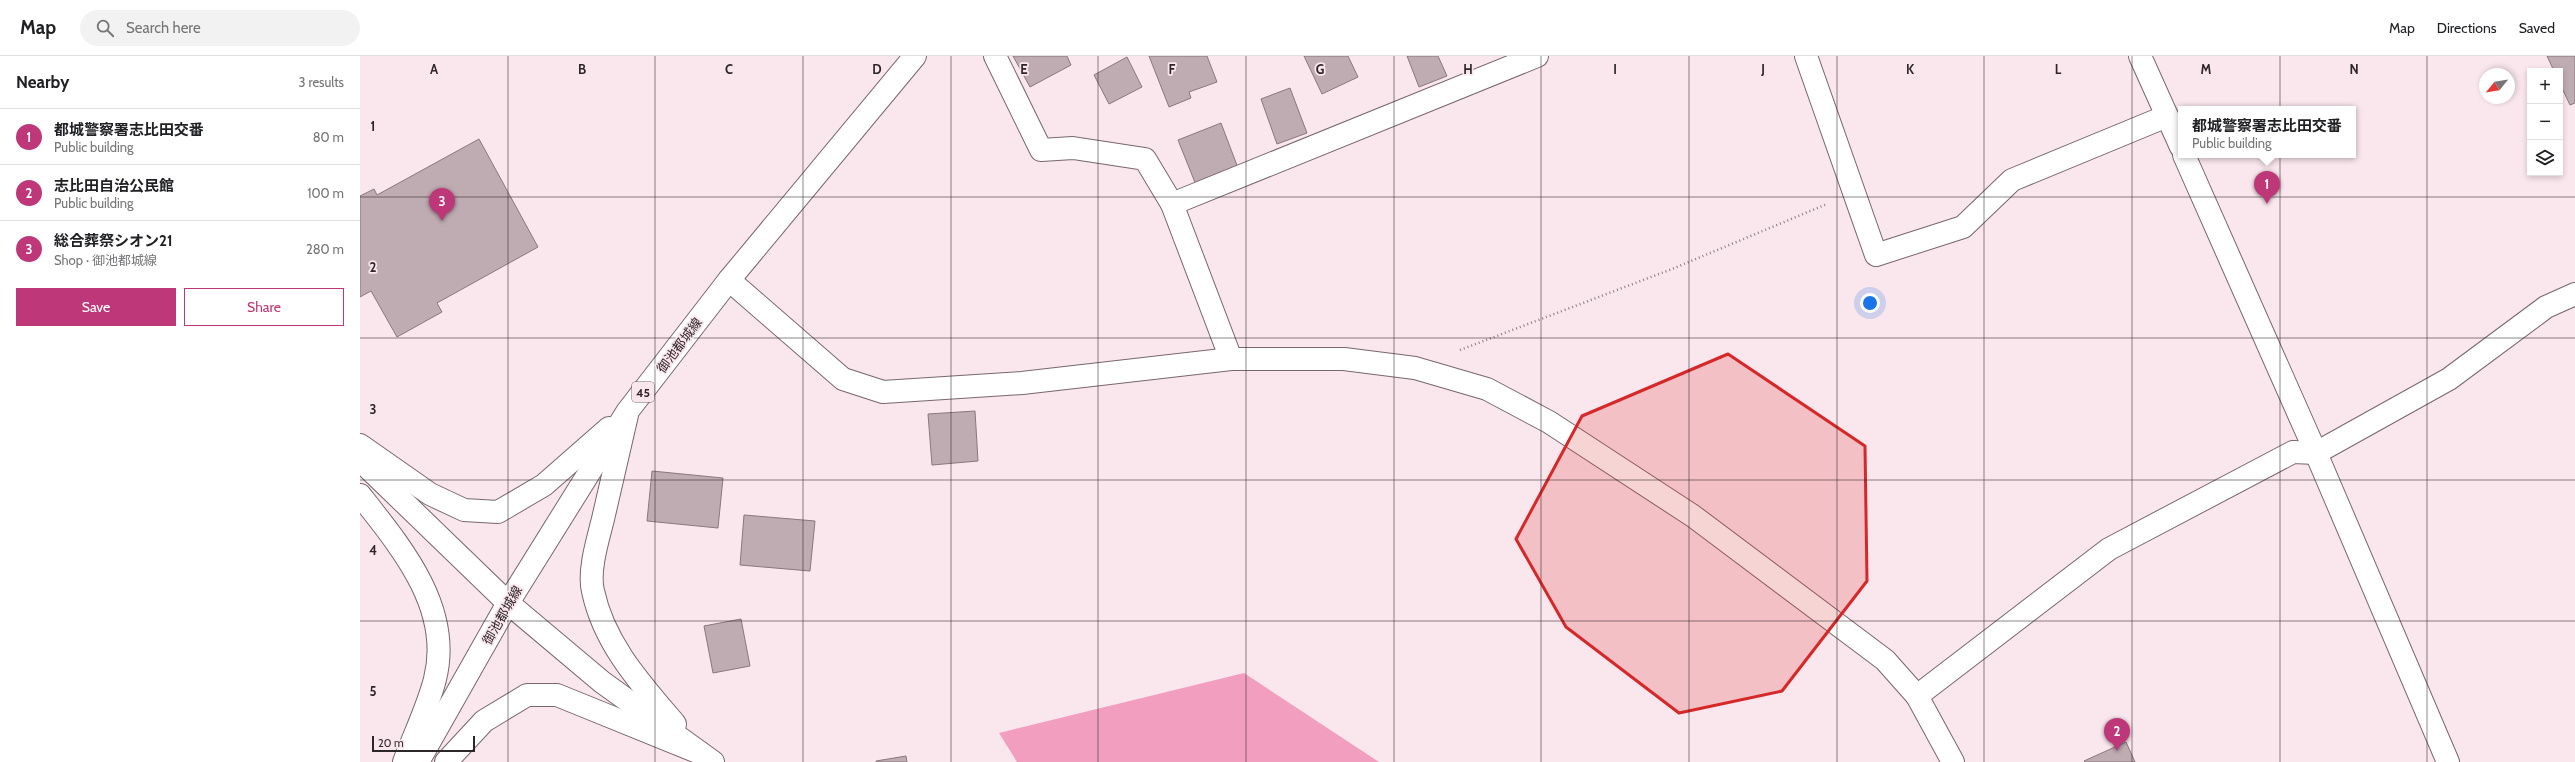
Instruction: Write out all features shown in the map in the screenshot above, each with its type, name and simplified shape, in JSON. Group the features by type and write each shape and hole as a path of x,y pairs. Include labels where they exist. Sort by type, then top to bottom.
{"street":[{"name":"御池都城線","path":"418,762 508,604 627,412 729,280 915,56"},
{"path":"995,56 1041,150 1073,148 1146,159 1172,204 1232,359"},
{"path":"1172,204 1537,56"},
{"path":"1806,56 1876,255 1963,227 2012,180 2167,116"},
{"path":"2140,56 2178,140"},
{"path":"2185,158 2316,453 2448,762"},
{"path":"729,280 843,379 882,392 1022,383 1232,359 1352,360 1415,368 1487,389 1549,422 1694,516 1885,660 1917,696 1953,762"},
{"path":"1917,696 2109,549 2293,452 2316,453 2449,379 2546,307 2575,294"},
{"path":"360,446 430,494 464,510 498,512 544,485 627,412"},
{"path":"627,412 594,557 592,590 603,624 620,654 643,686 706,758"},
{"path":"360,460 508,604 602,682 706,758"},
{"path":"360,495 400,546 424,587 434,617 439,644 435,679 404,762"},
{"path":"446,762 484,721 527,695 557,695 706,758"}],"path":[{"path":"1459,351 1672,269 1855,192"}],"highlighted area":[{"path":"1728,354 1865,446 1867,581 1782,691 1679,713 1566,627 1516,539 1582,416"}],"shaded area":[{"path":"1244,673 1379,762 1017,762 999,733"}],"building":[{"path":"1013,56 1067,56 1071,65 1030,87"},
{"path":"1149,56 1207,56 1217,82 1189,92 1191,98 1169,107"},
{"path":"1304,56 1348,56 1358,77 1322,94"},
{"path":"1407,56 1438,56 1447,76 1419,87"},
{"path":"2547,56 2575,56 2575,103 2570,105 2563,90 2563,68 2553,68"},
{"path":"1127,57 1142,87 1109,104 1094,75"},
{"path":"1290,88 1307,133 1277,144 1261,99"},
{"path":"1221,123 1238,168 1196,185 1178,140"},
{"path":"479,139 538,247 437,303 442,312 397,337 371,291 360,297 360,196 374,189 377,195"},
{"path":"975,411 978,461 932,465 928,414"},
{"path":"652,471 723,478 718,528 647,521"},
{"path":"744,515 815,521 810,571 740,565"},
{"path":"741,619 750,666 713,673 704,626"},
{"path":"2126,742 2135,762 2084,761"},
{"path":"906,756 907,762 876,762 876,761"}],"place":[{"name":"都城警察署志比田交番","path":"2267,204"},
{"name":"総合葬祭シオン21","path":"442,221"},
{"name":"志比田自治公民館","path":"2117,751"}]}
